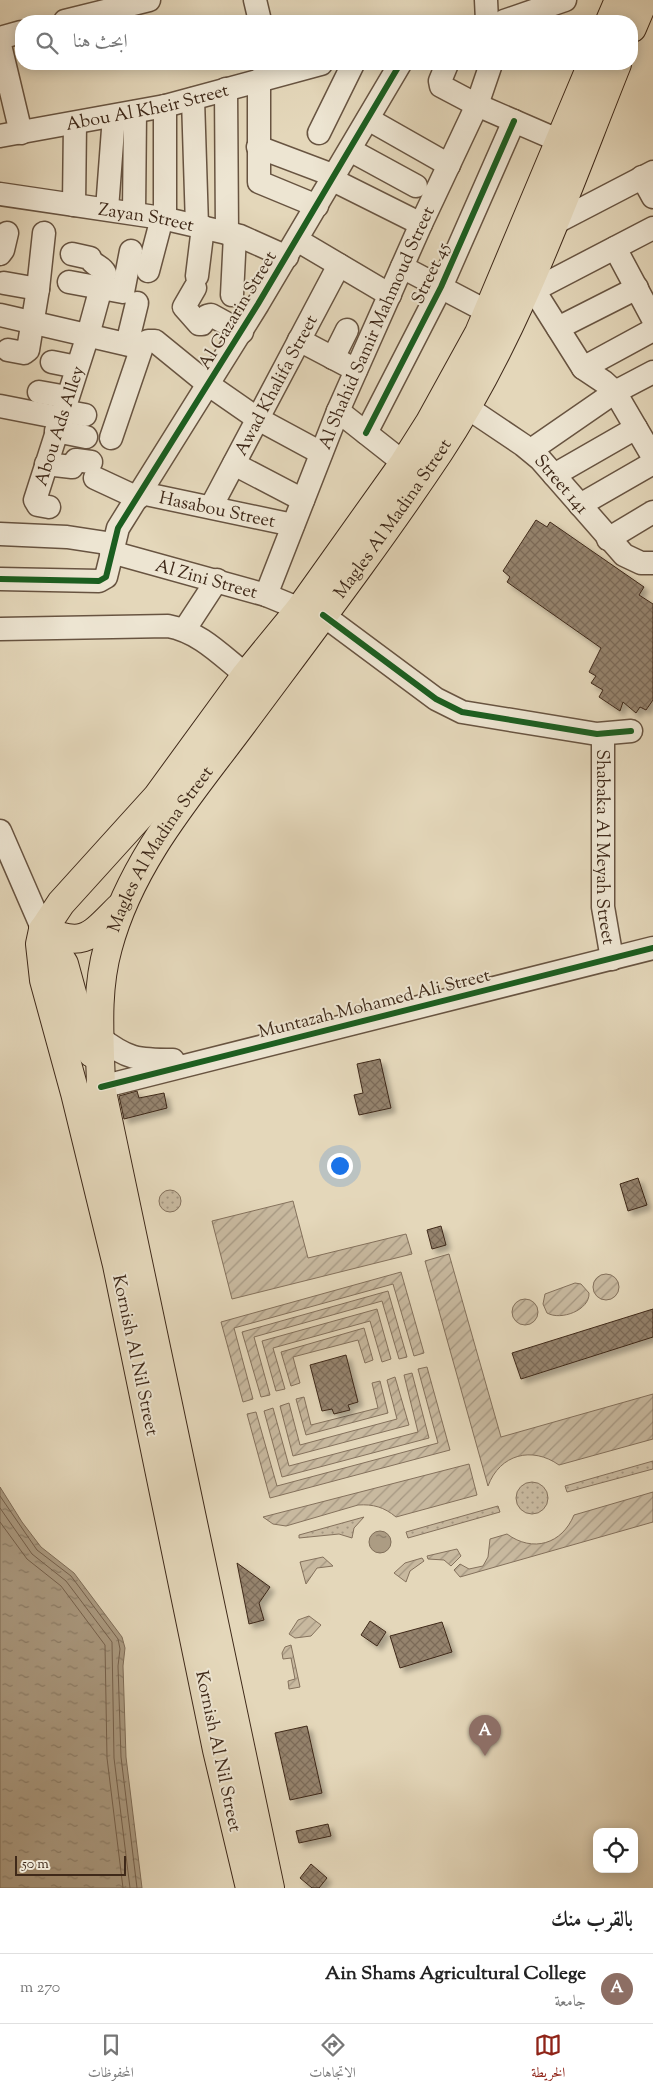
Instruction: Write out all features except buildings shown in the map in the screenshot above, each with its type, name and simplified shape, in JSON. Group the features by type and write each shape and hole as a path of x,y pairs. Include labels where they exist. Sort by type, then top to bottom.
{"highway":[{"path":"613,15 619,0"},
{"path":"638,15 644,0"},
{"name":"Magles Al Madina Street","path":"101,1076 98,1015 101,975 122,905 153,845 312,612 456,377 488,312 590,70"},
{"name":"Magles Al Madina Street","path":"44,930 61,903 157,797 246,675 312,612 440,450 532,287 553,224 615,70"},
{"path":"44,930 64,939 88,936 95,932 122,905"},
{"path":"44,930 64,964 86,1044 101,1076"},
{"name":"Kornish Al Nil Street","path":"44,930 40,944 44,980 75,1093 119,1274 217,1750 250,1888"},
{"name":"Kornish Al Nil Street","path":"101,1076 270,1888"}],"street":[{"path":"89,15 149,0"},
{"path":"255,0 259,15"},
{"path":"486,0 487,15"},
{"path":"521,15 565,0"},
{"path":"0,38 15,34"},
{"path":"0,45 10,134"},
{"name":"Abou Al Kheir Street","path":"10,134 165,106 226,89 268,73 286,70"},
{"path":"319,133 350,70"},
{"name":"Al Gazarin Street","path":"0,579 99,581 103,580 108,574 112,548 118,528 242,332 397,70"},
{"path":"444,70 440,80 441,86 477,105 560,141"},
{"name":"Al Shahid Samir Mahmoud Street","path":"266,595 338,411 421,224 477,105 489,70"},
{"path":"268,73 258,147 259,182 317,206"},
{"path":"226,89 231,235 210,288 184,307 199,324 202,324 211,315 242,332"},
{"path":"193,99 200,227 210,288"},
{"path":"148,271 164,218 165,106"},
{"path":"107,209 125,114"},
{"path":"125,114 134,213"},
{"path":"368,119 449,165"},
{"name":"Street 45","path":"366,433 441,287 514,121"},
{"path":"74,123 74,206"},
{"path":"258,147 334,178 421,224"},
{"path":"350,150 416,186"},
{"path":"553,224 649,182"},
{"name":"Zayan Street","path":"0,194 164,218 292,248 339,265 390,295"},
{"path":"653,228 532,287 583,368 615,392 653,457"},
{"path":"3,360 26,353 38,290 44,233"},
{"path":"615,248 653,319"},
{"path":"42,258 70,266 101,289 123,292 131,251"},
{"name":"Awad Khalifa Street","path":"211,507 339,265"},
{"path":"402,267 488,312"},
{"path":"4,283 38,290"},
{"path":"210,288 258,304"},
{"path":"558,328 637,288"},
{"name":"Abou Ads Alley","path":"46,496 46,464 101,289"},
{"path":"111,438 135,345 136,303"},
{"path":"0,315 135,345 155,341 209,385 258,419 321,453"},
{"path":"333,358 347,330"},
{"path":"583,368 653,330"},
{"path":"300,340 356,370"},
{"path":"52,362 78,367"},
{"path":"531,450 615,392 653,372"},
{"path":"39,392 86,438"},
{"path":"0,406 85,415"},
{"name":"Street 141","path":"465,406 531,450 618,549 632,560 653,563"},
{"path":"338,411 404,463"},
{"path":"554,475 636,428"},
{"name":"Hasabou Street","path":"46,464 72,467 76,460 140,496 211,507 293,525"},
{"path":"580,505 653,463"},
{"path":"234,464 303,500"},
{"path":"608,539 653,512"},
{"name":"Al Zini Street","path":"0,534 68,536 266,595 312,612 448,706 479,716 603,735 631,731"},
{"path":"185,629 217,580"},
{"path":"0,628 146,625 185,629 208,643 246,675"},
{"name":"Shabaka Al Meyah Street","path":"603,735 603,907 612,959"},
{"path":"0,831 44,930"},
{"name":"Muntazah Mohamed Ali Street","path":"101,1076 138,1067 206,1060 653,948"},
{"path":"99,1037 138,1067"}],"shaded area":[{"path":"170,1190 178,1193 181,1201 178,1209 170,1212 162,1209 159,1201 162,1193"},
{"path":"293,1201 308,1258 406,1234 412,1254 232,1299 212,1221"},
{"path":"449,1254 501,1437 653,1394 653,1439 559,1465 549,1459 538,1456 518,1456 500,1467 493,1475 488,1486 425,1261"},
{"path":"401,1272 424,1353 414,1356 393,1284 234,1328 253,1399 243,1402 221,1322"},
{"path":"606,1274 615,1278 619,1287 615,1296 606,1300 597,1296 593,1287 597,1278"},
{"path":"575,1283 581,1284 589,1293 585,1304 580,1309 567,1315 560,1316 547,1313 543,1304 545,1294"},
{"path":"388,1291 407,1357 399,1359 382,1301 254,1337 270,1395 261,1397 242,1332"},
{"path":"525,1299 534,1303 538,1312 534,1321 525,1325 516,1321 512,1312 516,1303"},
{"path":"377,1309 391,1359 382,1362 370,1321 273,1348 285,1389 276,1391 262,1341"},
{"path":"364,1328 373,1360 365,1363 358,1340 293,1357 300,1383 291,1386 281,1352"},
{"path":"427,1367 450,1450 270,1498 247,1414 256,1412 277,1486 438,1443 418,1369"},
{"path":"412,1373 429,1438 282,1477 264,1411 273,1408 289,1466 418,1432 404,1375"},
{"path":"395,1377 409,1425 293,1456 280,1406 289,1403 300,1445 397,1419 387,1380"},
{"path":"380,1381 388,1413 306,1435 296,1399 304,1397 311,1425 378,1408 372,1383"},
{"path":"653,1461 653,1469 567,1492 565,1486"},
{"path":"469,1464 477,1495 396,1517 383,1509 358,1505 286,1526 273,1524 263,1517"},
{"path":"532,1482 538,1483 543,1487 547,1492 547,1504 543,1509 538,1513 532,1514 526,1513 521,1509 517,1504 516,1498 517,1492 521,1487 526,1483"},
{"path":"653,1492 653,1522 460,1577 454,1570 460,1564 469,1569 483,1566 488,1557 490,1539 507,1534 527,1543 546,1542 562,1533 574,1515"},
{"path":"498,1506 500,1512 408,1538 406,1532"},
{"path":"364,1517 354,1528 352,1538 339,1534 299,1538 299,1535"},
{"path":"457,1549 461,1556 451,1566 444,1560 428,1559 427,1556"},
{"path":"323,1557 333,1566 317,1568 306,1584 300,1562"},
{"path":"422,1558 424,1561 410,1571 406,1582 394,1573 405,1563"},
{"path":"309,1616 321,1625 311,1636 295,1638 289,1634 298,1620"},
{"path":"291,1645 300,1687 289,1689 288,1681 295,1679 291,1658 283,1659 282,1653 285,1647"}],"water":[{"path":"0,1487 22,1522 41,1547 74,1573 122,1637 125,1648 123,1666 126,1757 142,1888 0,1888"},
{"path":"380,1531 388,1534 391,1542 388,1550 380,1553 372,1550 369,1542 372,1534"}],"cycle path":[{"path":"0,579 99,581 106,577 118,528 258,304 396,70"},
{"path":"366,433 441,287 514,121"},
{"path":"323,615 436,699 462,712 597,734 631,731"},
{"path":"101,1087 653,948"}],"place":[{"name":"Ain Shams Agricultural College","path":"485,1756"}]}
